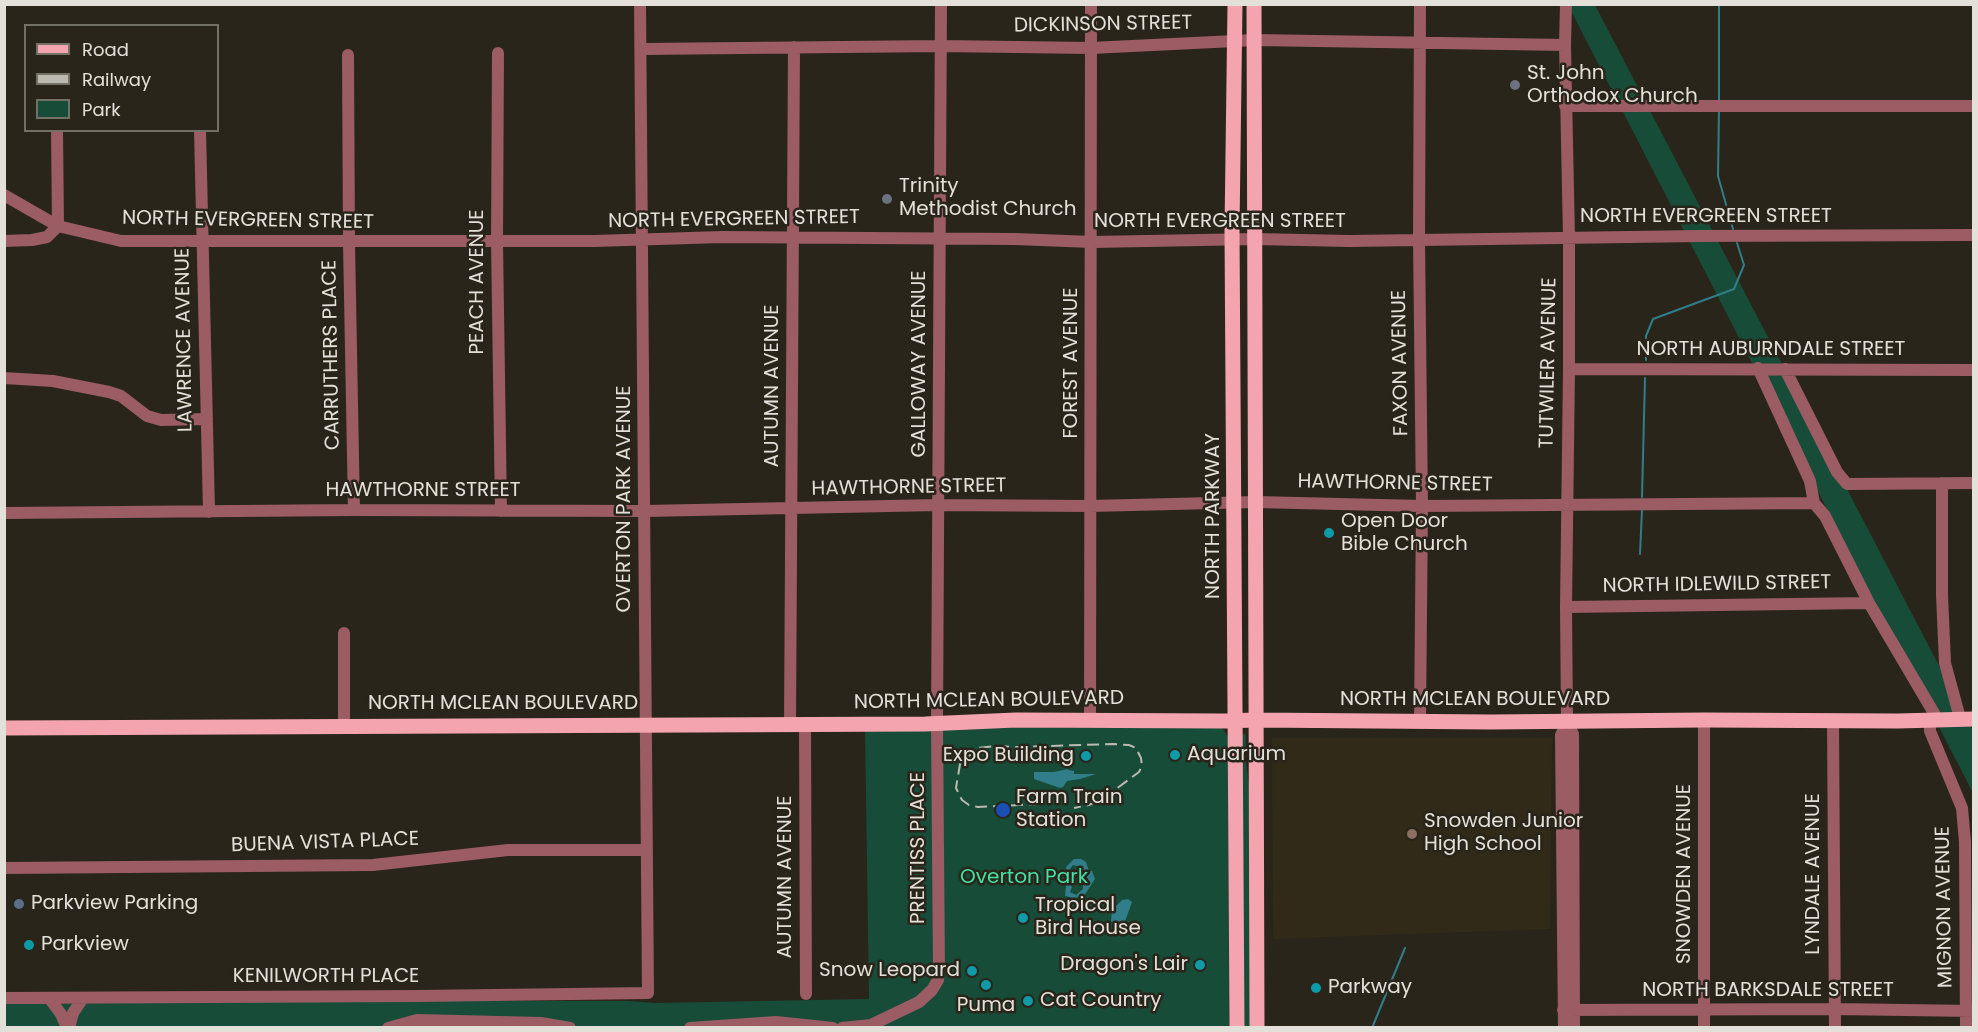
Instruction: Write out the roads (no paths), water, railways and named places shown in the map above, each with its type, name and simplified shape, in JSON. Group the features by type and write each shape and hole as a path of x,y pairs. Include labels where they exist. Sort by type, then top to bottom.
{"main road":[{"name":"NORTH PARKWAY","path":"1235,4 1233,239 1237,1028"},
{"name":"NORTH PARKWAY","path":"1254,4 1257,1028"},
{"name":"NORTH MCLEAN BOULEVARD","path":"4,728 937,723 1016,720 1833,721 1967,718"}],"street":[{"name":"OVERTON PARK AVENUE","path":"640,4 648,993"},
{"name":"GALLOWAY AVENUE","path":"937,723 941,4"},
{"name":"FOREST AVENUE","path":"1090,721 1091,4"},
{"name":"FAXON AVENUE","path":"1420,4 1419,239 1422,506 1420,721"},
{"name":"TUTWILER AVENUE","path":"1564,1028 1568,1010 1568,868 1561,735 1567,721 1566,504 1569,238 1565,106 1566,4"},
{"name":"DICKINSON STREET","path":"642,50 941,46 1091,48 1255,40 1565,45"},
{"name":"AUTUMN AVENUE","path":"794,47 792,509 806,994"},
{"name":"PEACH AVENUE","path":"498,53 497,242 501,511"},
{"name":"CARRUTHERS PLACE","path":"348,55 354,510"},
{"path":"1565,106 1974,106"},
{"path":"4,241 46,237 58,226 57,132"},
{"name":"LAWRENCE AVENUE","path":"200,132 209,512"},
{"name":"NORTH EVERGREEN STREET","path":"4,195 58,226 121,242 594,242 643,238 792,238 1092,242 1233,239 1974,235"},
{"path":"1758,368 1810,481 1814,503"},
{"name":"NORTH AUBURNDALE STREET","path":"1569,369 1974,370"},
{"path":"1785,369 1837,472 1846,484 1974,483"},
{"path":"4,378 53,381 109,392 121,396 147,416 161,420 207,419"},
{"path":"1942,483 1942,595 1945,663 1967,718"},
{"name":"HAWTHORNE STREET","path":"4,513 354,510 645,511 1256,502 1422,506 1814,503"},
{"name":"MIGNON AVENUE","path":"1814,503 1825,516 1869,603 1934,720 1930,731 1962,808 1970,1011 1966,1028"},
{"name":"NORTH IDLEWILD STREET","path":"1566,607 1869,603"},
{"path":"344,633 344,725"},
{"name":"SNOWDEN AVENUE","path":"1704,720 1704,1028"},
{"name":"LYNDALE AVENUE","path":"1833,721 1835,1028"},
{"name":"PRENTISS PLACE","path":"842,1028 871,1025 919,1002 935,985 939,972 937,723"},
{"name":"BUENA VISTA PLACE","path":"4,868 373,866 508,850 647,850"},
{"name":"KENILWORTH PLACE","path":"4,998 648,993"},
{"path":"49,998 68,1028"},
{"path":"68,1028 73,1013 83,998"},
{"name":"TUTWILER AVENUE","path":"1568,1010 1574,1028"},
{"name":"NORTH BARKSDALE STREET","path":"1568,1010 1970,1011"},
{"path":"388,1028 417,1020 541,1023 570,1028"},
{"path":"690,1028 777,1022 833,1028"}],"water":[{"path":"1068,769 1074,771 1074,774 1096,774 1067,781 1060,788 1034,779 1034,772"},
{"path":"1074,859 1081,859 1086,862 1089,871 1092,871 1095,879 1084,896 1073,898 1065,896 1064,883 1065,878 1068,877 1066,867","holes":["1073,865 1082,867 1083,877 1087,877 1088,881 1076,895 1070,892 1072,887 1069,883 1072,877 1069,870"]},
{"path":"1128,899 1132,902 1122,930 1119,931 1111,921 1112,910 1122,900"}],"waterway":[{"path":"1719,4 1719,101"},
{"path":"1719,109 1718,176 1733,229"},
{"path":"1646,360 1646,336 1653,319 1734,289 1744,265 1737,243"},
{"path":"1642,497 1645,378"},
{"path":"1640,554 1642,510"},
{"path":"1372,1028 1405,948"}],"railway":[{"path":"1041,804 978,807 969,805 962,800 956,788 960,764 978,748 995,746 1113,744 1136,748 1141,758 1142,766 1139,772 1104,798 1089,805 1074,808"}],"place":[{"name":"St. John Orthodox Church","path":"1515,85"},
{"name":"Trinity Methodist Church","path":"887,199"},
{"name":"Open Door Bible Church","path":"1329,533"},
{"name":"Aquarium","path":"1175,755"},
{"name":"Expo Building","path":"1086,756"},
{"name":"Farm Train Station","path":"1003,810"},
{"name":"Snowden Junior High School","path":"1412,834"},
{"name":"Parkview Parking","path":"19,904"},
{"name":"Tropical Bird House","path":"1023,918"},
{"name":"Parkview","path":"29,945"},
{"name":"Dragon's Lair","path":"1200,965"},
{"name":"Snow Leopard","path":"972,971"},
{"name":"Puma","path":"986,985"},
{"name":"Parkway","path":"1316,988"},
{"name":"Cat Country","path":"1028,1001"}],"park label":[{"name":"Overton Park","path":"1024,878"}]}
